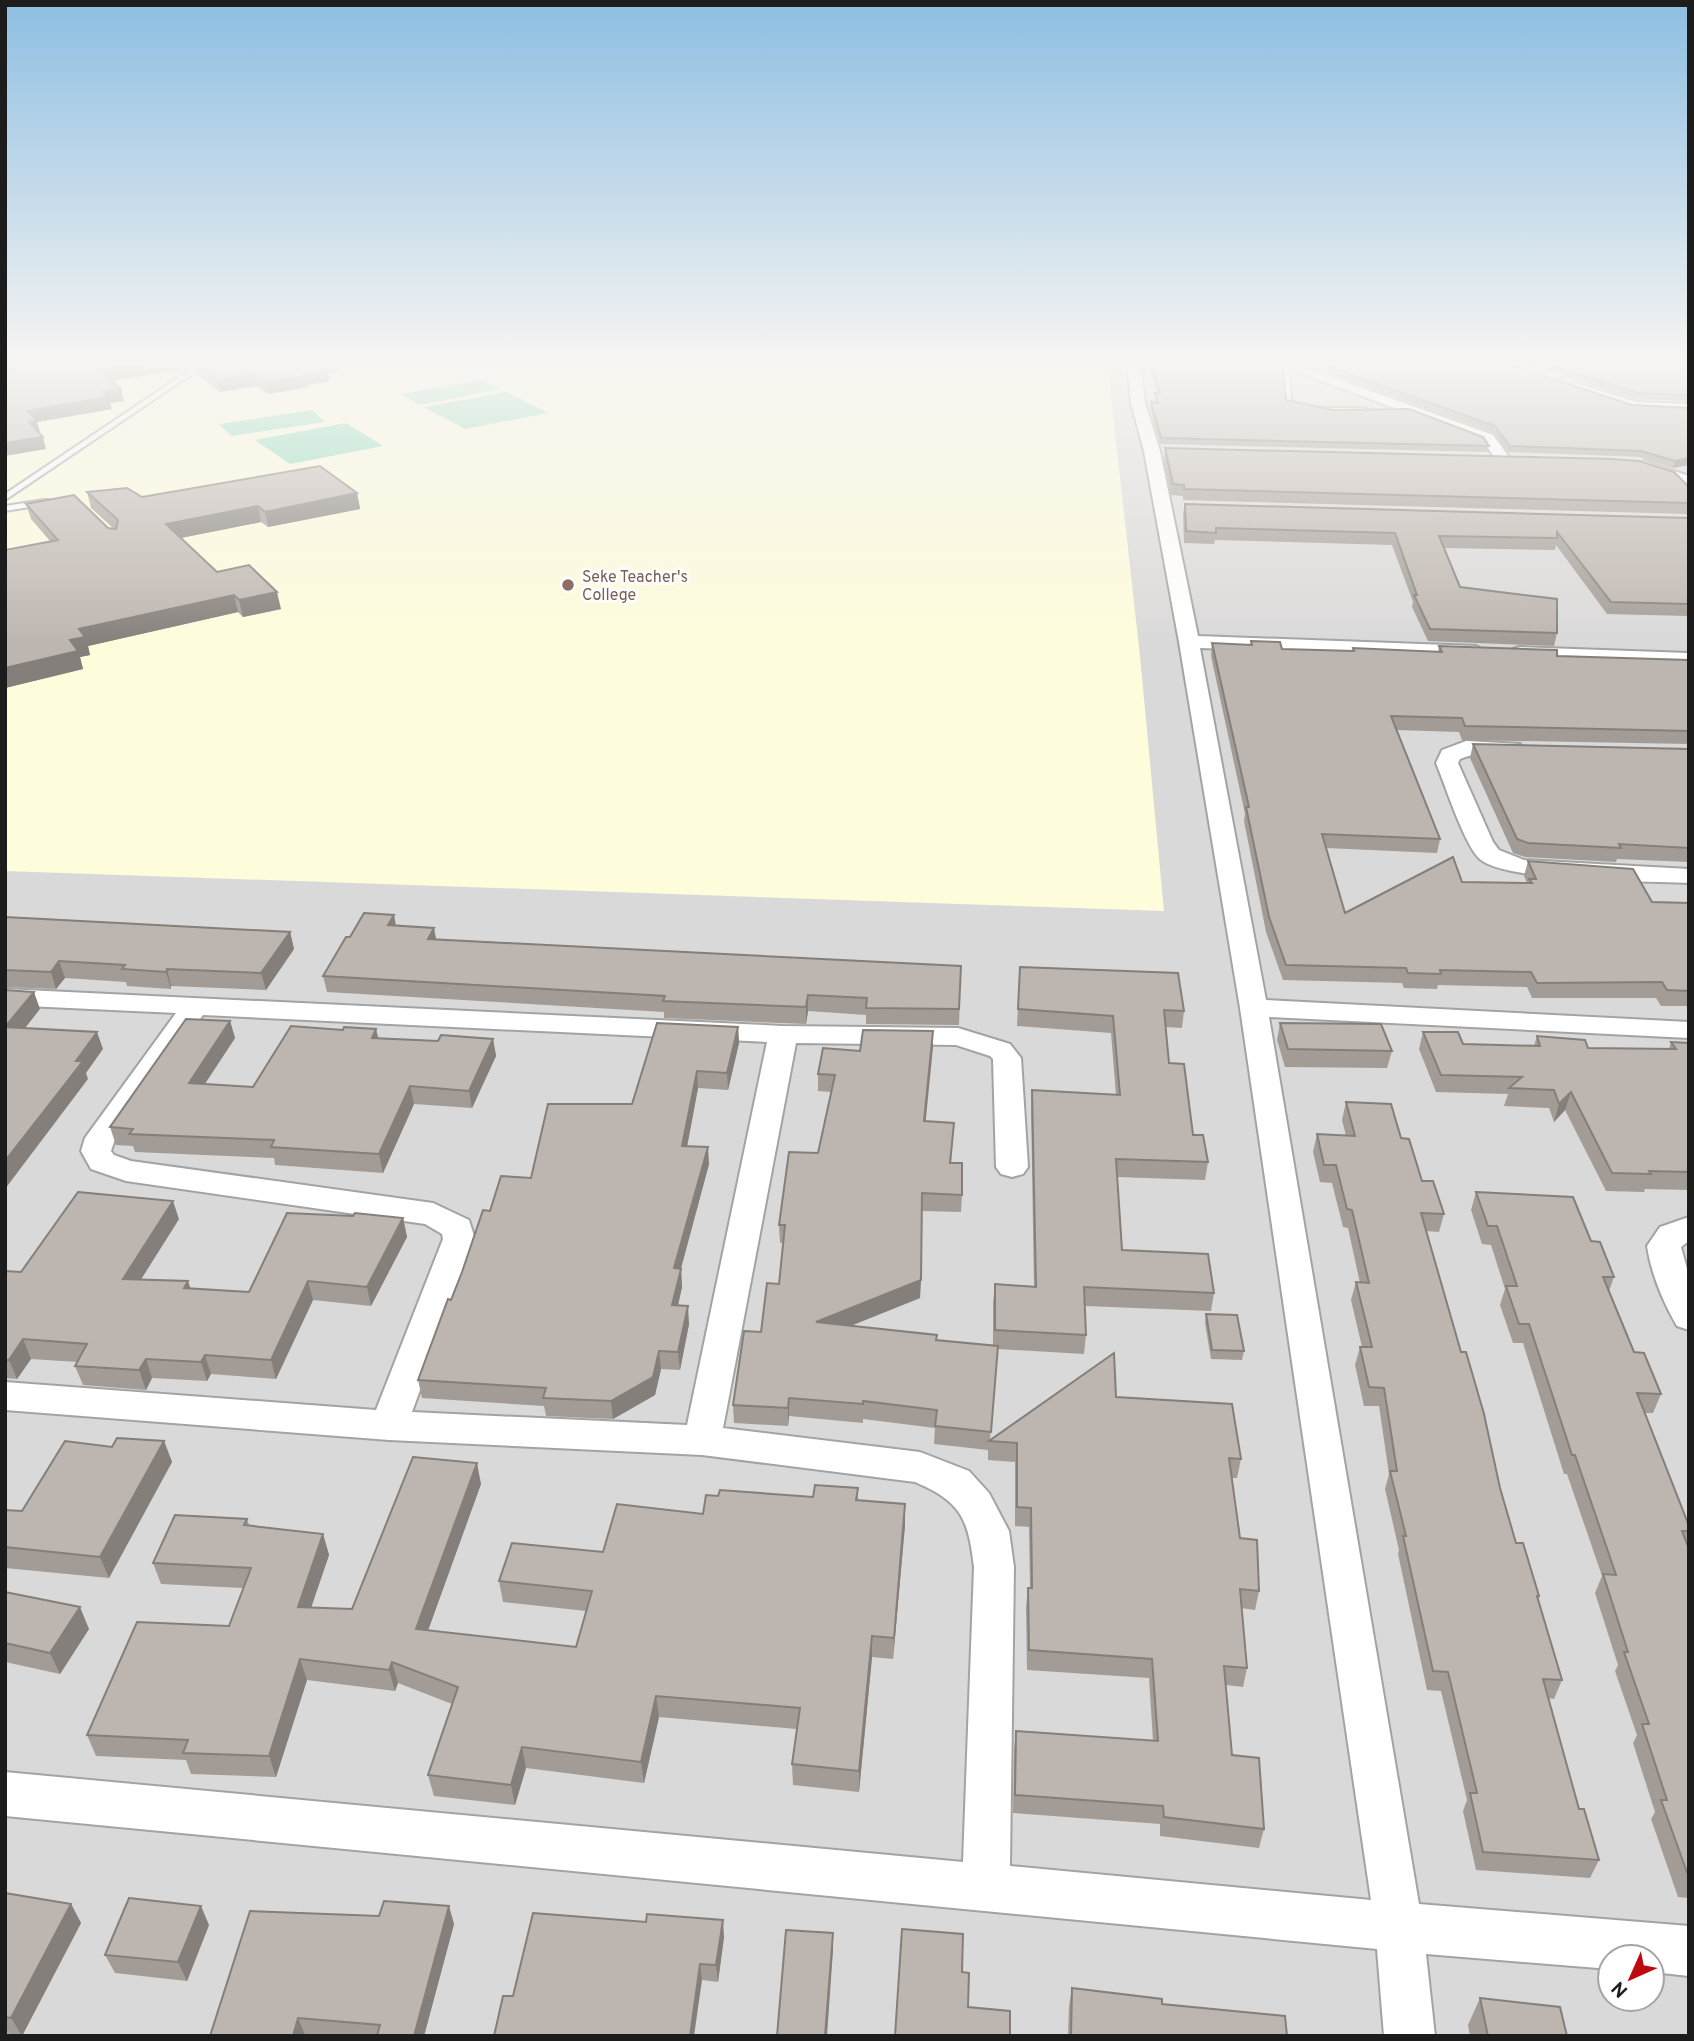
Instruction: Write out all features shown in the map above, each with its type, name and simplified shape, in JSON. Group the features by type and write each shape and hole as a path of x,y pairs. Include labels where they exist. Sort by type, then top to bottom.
{"street":[{"path":"1160,456 1189,642 1254,1008 1399,1927 1410,2036"},
{"path":"1501,456 1504,461"},
{"path":"1628,464 1689,481"},
{"path":"1189,642 1689,659"},
{"path":"1536,750 1466,748 1450,755 1447,763 1481,843 1490,855 1505,862 1531,868 1689,876"},
{"path":"5,997 783,1034 958,1037 1000,1050 1007,1058 1012,1167"},
{"path":"196,1005 100,1138 96,1152 102,1163 127,1171 433,1214 457,1228 459,1239 389,1425"},
{"path":"1254,1008 1689,1030"},
{"path":"702,1440 783,1034"},
{"path":"1689,1228 1672,1235 1664,1246 1666,1262 1689,1317"},
{"path":"5,1396 389,1425 702,1440 920,1467 955,1482 975,1504 989,1531 994,1567 986,1886"},
{"path":"5,1794 1399,1927 1689,1951"}],"lane":[{"path":"5,498 67,456"},
{"path":"5,509 60,499"}],"shaded area":[{"path":"5,456 1689,456 1689,2036 5,2036"},
{"name":"Seke Teacher's College","path":"5,456 1118,456 1164,911 5,871"}],"green space":[{"path":"279,456 330,456 290,464"}],"building":[{"path":"1167,456 1611,459 1639,461 1674,472 1689,487 1689,503 1184,489 1184,485 1173,484"},
{"path":"1659,456 1689,456 1675,461"},
{"path":"320,466 357,493 265,512 258,506 166,524 217,572 249,565 277,592 239,600 234,595 79,629 85,637 70,640 78,651 5,668 5,550 58,540 26,504 74,495 108,528 116,529 118,520 87,492 127,488 142,497"},
{"path":"1185,504 1689,518 1689,604 1611,602 1557,532 1557,538 1439,536 1460,587 1557,599 1557,633 1430,629 1414,595 1417,595 1395,533 1216,528 1216,533 1186,531"},
{"path":"1251,641 1280,642 1282,649 1354,651 1353,648 1442,652 1439,646 1557,650 1557,656 1689,660 1689,731 1465,726 1462,718 1391,716 1440,839 1322,834 1345,913 1453,857 1462,882 1532,883 1529,879 1536,879 1528,861 1633,869 1652,902 1689,903 1689,991 1667,990 1662,982 1537,983 1531,972 1440,970 1441,974 1408,973 1406,968 1286,965 1269,917 1246,807 1249,807 1212,643 1252,645"},
{"path":"1473,744 1689,749 1689,848 1619,844 1621,848 1528,843 1517,839"},
{"path":"364,913 394,915 388,925 434,928 428,939 961,966 959,1009 866,1008 867,998 808,995 806,1007 663,1001 665,996 323,976"},
{"path":"5,917 290,932 261,973 167,969 166,972 122,969 125,965 59,961 51,972 5,970"},
{"path":"1020,967 1178,973 1184,1011 1164,1010 1169,1063 1184,1064 1193,1135 1203,1135 1208,1162 1116,1159 1122,1250 1208,1254 1214,1293 1084,1287 1086,1335 995,1330 995,1284 1036,1287 1032,1090 1120,1095 1113,1016 1018,1009"},
{"path":"5,990 34,992 5,1027"},
{"path":"186,1019 230,1021 189,1083 253,1087 291,1026 343,1030 344,1027 376,1029 372,1038 438,1041 441,1035 493,1039 469,1091 410,1086 379,1154 271,1147 274,1140 129,1134 133,1129 110,1127"},
{"path":"657,1023 738,1027 727,1073 697,1071 682,1146 708,1147 674,1268 681,1269 672,1305 688,1306 678,1352 659,1351 653,1377 611,1401 543,1398 546,1388 418,1380 448,1299 451,1300 462,1272 483,1210 490,1211 501,1176 531,1178 548,1104 632,1104"},
{"path":"1280,1023 1381,1024 1392,1051 1288,1049"},
{"path":"5,1027 97,1032 76,1061 83,1061 5,1161"},
{"path":"863,1030 933,1031 924,1121 954,1123 950,1163 962,1163 962,1195 922,1193 921,1280 816,1322 937,1335 936,1340 998,1346 991,1432 935,1426 937,1410 863,1401 863,1404 789,1398 788,1408 733,1405 744,1331 761,1332 767,1283 779,1284 785,1225 779,1225 789,1152 818,1153 835,1075 818,1074 823,1048 860,1051"},
{"path":"1423,1032 1458,1032 1463,1044 1540,1046 1537,1036 1585,1040 1588,1048 1676,1049 1671,1042 1689,1043 1689,1172 1612,1173 1571,1092 1559,1104 1554,1090 1509,1088 1522,1077 1441,1075"},
{"path":"1346,1102 1391,1104 1401,1138 1409,1139 1422,1181 1433,1181 1444,1214 1421,1213 1461,1352 1466,1352 1484,1414 1500,1488 1516,1543 1523,1543 1539,1596 1562,1680 1543,1679 1579,1809 1584,1809 1599,1860 1483,1852 1470,1793 1477,1793 1448,1672 1433,1671 1403,1536 1406,1536 1390,1471 1397,1471 1384,1388 1369,1387 1360,1347 1372,1347 1356,1282 1369,1283 1352,1210 1347,1209 1336,1165 1324,1165 1317,1134 1355,1136"},
{"path":"78,1192 173,1201 123,1279 188,1281 184,1288 249,1292 287,1213 353,1216 355,1213 403,1218 367,1287 308,1281 271,1360 205,1355 201,1362 146,1359 139,1370 75,1366 87,1344 23,1339 9,1360 5,1360 5,1271 21,1272"},
{"path":"1476,1192 1573,1197 1591,1241 1600,1242 1614,1277 1603,1277 1634,1352 1644,1353 1661,1394 1637,1393 1689,1526 1689,1531 1682,1531 1689,1549 1689,1878 1661,1800 1667,1800 1642,1724 1649,1724 1624,1652 1628,1652 1603,1574 1616,1575 1575,1455 1572,1455 1529,1324 1519,1324 1506,1286 1517,1286 1497,1226 1488,1226"},
{"path":"1206,1314 1237,1315 1244,1351 1212,1350"},
{"path":"1114,1353 1116,1397 1232,1404 1241,1459 1229,1458 1240,1538 1257,1540 1259,1591 1240,1589 1247,1668 1224,1666 1232,1755 1259,1758 1264,1829 1164,1817 1163,1806 1015,1795 1016,1731 1158,1741 1152,1659 1029,1650 1028,1588 1032,1588 1031,1508 1017,1507 1017,1443 989,1441"},
{"path":"117,1438 164,1441 100,1557 5,1547 5,1510 22,1511 65,1441 112,1447"},
{"path":"413,1457 477,1463 416,1629 576,1647 592,1591 499,1581 512,1543 603,1552 617,1504 703,1514 706,1495 718,1496 720,1490 813,1497 815,1485 858,1488 856,1500 905,1504 894,1638 872,1636 859,1771 792,1764 800,1708 656,1696 641,1762 522,1747 511,1785 428,1775 458,1687 392,1662 389,1670 300,1659 269,1756 183,1753 188,1740 87,1735 137,1622 229,1626 251,1568 153,1563 175,1515 247,1519 244,1525 323,1534 298,1607 352,1609"},
{"path":"5,1592 80,1607 50,1653 5,1643"},
{"path":"5,1893 71,1904 11,2018 5,2017"},
{"path":"129,1898 201,1906 178,1962 105,1955"},
{"path":"384,1901 449,1906 414,2036 377,2036 380,2025 298,2018 293,2036 210,2036 250,1911 379,1916"},
{"path":"533,1913 646,1922 647,1914 723,1920 716,1965 700,1964 690,2036 494,2036 503,1996 513,1996"},
{"path":"902,1929 963,1934 962,1972 969,1973 968,2007 1010,2011 1010,2036 895,2036"},
{"path":"786,1930 833,1933 825,2036 777,2036"},
{"path":"1072,1988 1162,1999 1162,2004 1285,2016 1287,2036 1071,2036"},
{"path":"1480,1998 1560,2007 1567,2036 1488,2036"}],"place":[{"name":"Seke Teacher's College","path":"568,585"}]}
